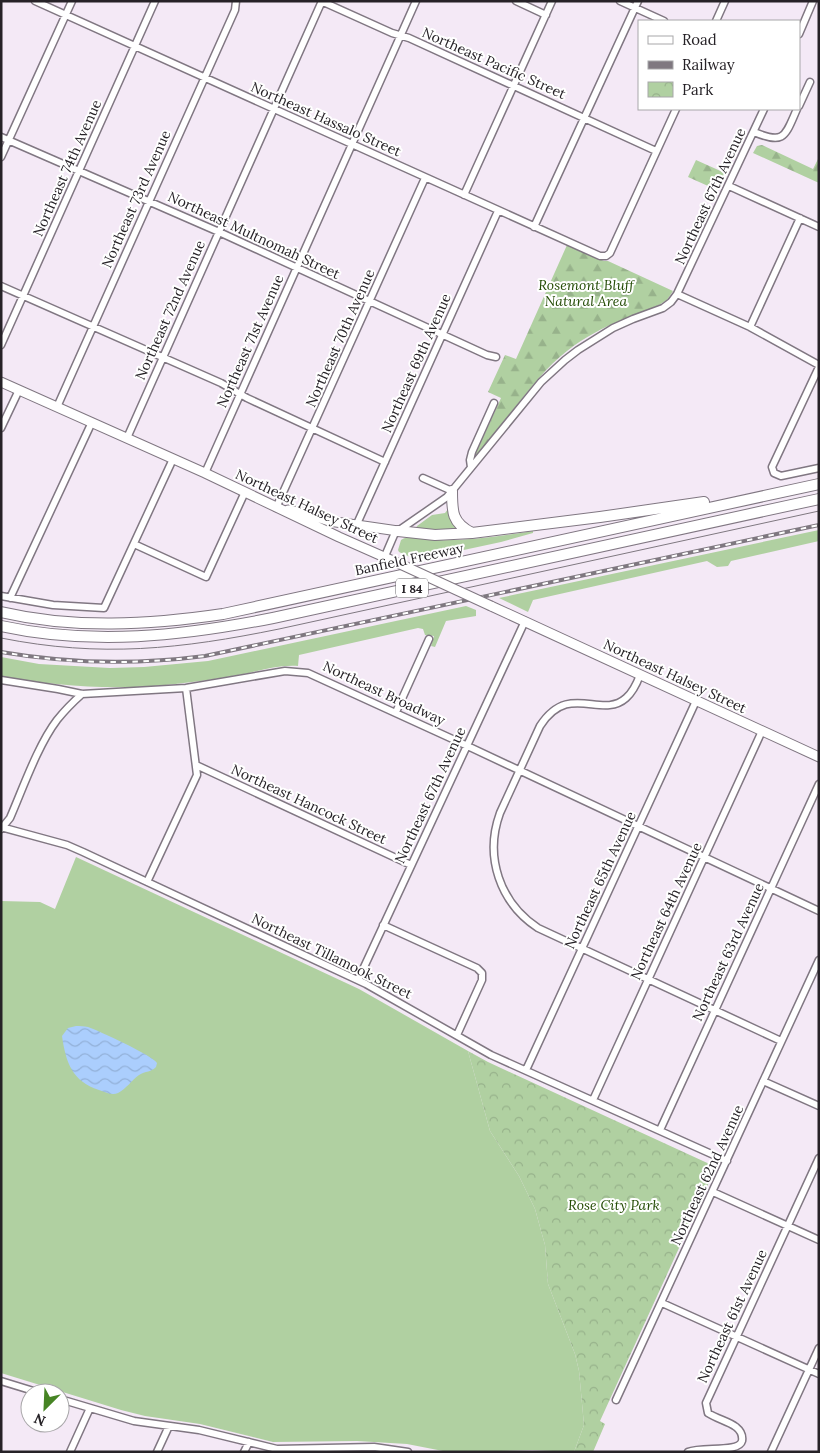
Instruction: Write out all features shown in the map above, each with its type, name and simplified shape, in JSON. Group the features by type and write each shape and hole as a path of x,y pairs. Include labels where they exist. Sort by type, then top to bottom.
{"highway":[{"name":"Banfield Freeway","path":"1,612 54,621 102,624 149,623 207,616 270,604 819,484"},
{"path":"452,491 452,507 455,517 461,527 472,533"},
{"path":"398,531 436,535 472,533 600,517 720,499 749,498"},
{"name":"Banfield Freeway","path":"1,626 53,635 102,638 150,637 201,631 282,616 819,499"}],"main road":[{"name":"Northeast Halsey Street","path":"1,382 205,473 276,508 385,556 819,758"},
{"path":"276,508 306,513 329,521 398,531"}],"street":[{"name":"Northeast Hassalo Street","path":"35,1 600,256 606,256 610,253 656,151"},
{"path":"1,158 72,1"},
{"name":"Northeast 74th Avenue","path":"1,345 155,1"},
{"name":"Northeast 73rd Avenue","path":"57,407 235,10 236,1"},
{"name":"Northeast Pacific Street","path":"322,1 514,85 656,151"},
{"name":"Northeast 72nd Avenue","path":"127,438 322,1"},
{"name":"Northeast 71st Avenue","path":"205,473 416,1"},
{"path":"516,1 546,15"},
{"path":"464,195 552,1"},
{"path":"620,1 662,20"},
{"path":"534,227 638,1"},
{"path":"716,20 725,1"},
{"path":"800,32 813,1"},
{"path":"800,103 810,82"},
{"path":"656,151 676,110"},
{"name":"Northeast 67th Avenue","path":"677,294 764,110"},
{"path":"754,132 768,138 778,138 786,133 797,110"},
{"name":"Northeast Multnomah Street","path":"1,136 219,232 442,335 487,355 496,357"},
{"name":"Northeast 70th Avenue","path":"276,508 426,178"},
{"path":"728,186 819,227"},
{"name":"Northeast 69th Avenue","path":"356,526 498,211"},
{"path":"750,327 800,218"},
{"path":"1,286 221,383 240,394 385,462"},
{"path":"385,556 394,535 443,500 452,491 542,382 565,360 612,328 663,308 677,294 750,327 819,366 772,467 774,473 781,476 819,468"},
{"path":"1,428 19,390"},
{"path":"471,468 472,452 494,403"},
{"path":"10,598 92,422"},
{"path":"1,596 53,605 104,608 173,459"},
{"path":"423,478 452,491"},
{"path":"134,544 206,577 245,492"},
{"name":"Northeast 67th Avenue","path":"358,980 525,621"},
{"path":"396,712 429,639"},
{"name":"Northeast Broadway","path":"1,680 82,694 186,688 280,672 300,671 325,679 819,911"},
{"path":"640,675 631,693 624,700 616,704 604,705 575,702 564,704 553,710 540,726 496,825 494,855 498,879 507,897 524,918 547,933 781,1041"},
{"path":"147,882 196,775 186,688"},
{"path":"2,828 10,818 52,727 67,708 82,694"},
{"name":"Northeast 65th Avenue","path":"526,1070 696,701"},
{"name":"Northeast 64th Avenue","path":"593,1100 762,731"},
{"name":"Northeast Hancock Street","path":"196,765 411,865"},
{"name":"Northeast 63rd Avenue","path":"660,1130 819,784"},
{"name":"Northeast Tillamook Street","path":"2,828 73,848 358,980 491,1055 727,1161"},
{"path":"383,925 477,968 482,973 482,980 457,1035"},
{"name":"Northeast 62nd Avenue","path":"616,1400 819,960"},
{"path":"763,1081 819,1106"},
{"name":"Northeast 61st Avenue","path":"688,1452 693,1450 735,1450 742,1441 742,1436 738,1429 708,1413 706,1407 736,1336 819,1158"},
{"path":"713,1192 819,1240"},
{"path":"662,1303 819,1374"},
{"path":"771,1452 819,1348"},
{"path":"1,1381 20,1387"},
{"path":"70,1402 134,1422 206,1431 265,1447 286,1450 374,1447 408,1452"},
{"path":"70,1452 90,1408"},
{"path":"158,1452 169,1426"},
{"path":"244,1452 248,1442"}],"green space":[{"path":"762,145 813,169 819,157 819,183 753,153 757,146"},
{"path":"696,160 725,173 717,190 688,177"},
{"name":"Rosemont Bluff Natural Area","path":"567,245 608,261 673,291 667,300 659,305 594,333 567,351 539,378 484,447 475,455 501,398 488,392 505,355 516,359"},
{"path":"448,509 460,531 416,528 432,515 445,513"},
{"path":"819,530 819,541 731,561 728,566 717,567 707,561 533,600 528,612 499,598"},
{"path":"533,531 533,533 501,542 417,560 398,550 401,540 408,537 460,540"},
{"path":"466,606 476,610 476,616 446,621 435,647 431,646 434,636 425,635 423,629 418,628 299,655 298,666 279,667 213,679 144,687 73,686 1,676 1,657 39,664 110,668 208,661"},
{"path":"76,857 359,989 468,1051 490,1131 519,1176 535,1209 545,1245 548,1284 575,1354 579,1371 584,1425 574,1452 532,1450 443,1451 407,1444 357,1441 273,1442 200,1424 145,1416 121,1410 70,1394 70,1383 33,1383 1,1373 1,901 40,902 55,909"},
{"name":"Rose City Park","path":"468,1051 716,1167 600,1421 605,1424 593,1452 574,1452 584,1425 579,1371 575,1354 548,1284 545,1245 535,1209 519,1176 490,1131"}],"water":[{"path":"76,1026 88,1027 136,1049 153,1059 157,1063 156,1067 139,1075 116,1094 108,1093 82,1082 68,1063 62,1036 68,1028"}],"tram line":[{"path":"1,638 73,648 107,649 174,646 208,642 279,629 819,511"}],"railway":[{"path":"1,652 53,659 103,662 153,661 205,656 819,525"}]}
